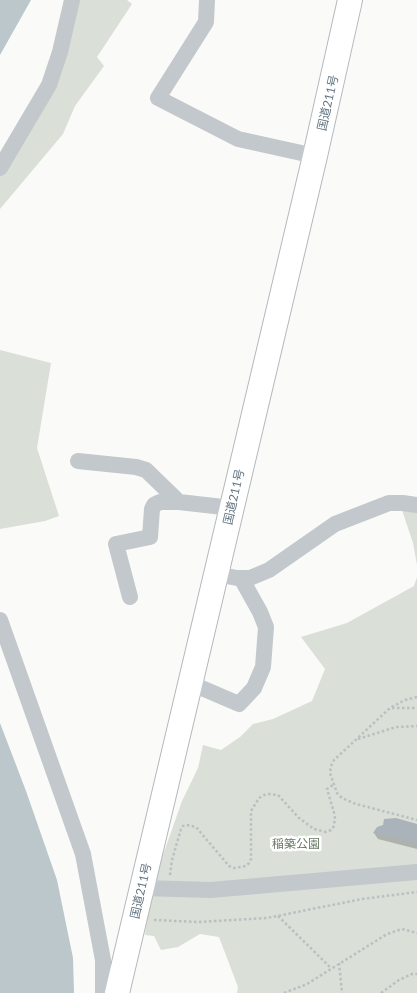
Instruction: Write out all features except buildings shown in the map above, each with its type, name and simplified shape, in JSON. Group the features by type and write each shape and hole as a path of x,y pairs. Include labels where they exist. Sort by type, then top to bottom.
{"highway":[{"name":"国道211号","path":"117,993 316,156 350,0"}],"street":[{"path":"0,168 49,85 60,52 72,0"},
{"path":"207,0 206,22 158,98 238,138 316,156"},
{"path":"78,461 136,467 146,470 179,502"},
{"path":"130,597 116,544 150,536 154,505 160,502 179,502 232,508"},
{"path":"216,574 250,578 269,570 335,524 389,503 403,502 417,505"},
{"path":"190,683 239,704 254,688 263,667 266,627 241,578"},
{"path":"0,620 84,854 103,960 103,993"},
{"path":"141,888 220,890 417,872"}],"path":[{"path":"417,697 404,700 390,708 334,760 330,773 337,793 349,801 417,820"},
{"path":"390,708 417,708"},
{"path":"356,739 396,727 417,726"},
{"path":"168,889 172,860 183,826 196,827 229,866 234,868 246,866 250,863 251,811 259,798 270,794 278,795 307,825 326,832 334,826 335,822 327,789 333,785"},
{"path":"154,920 217,921 278,916 362,899 417,892"},
{"path":"278,916 331,968"},
{"path":"284,993 307,984 387,934 402,929 417,933"},
{"path":"339,964 342,993"},
{"path":"382,993 399,980 412,974 417,974"}],"green space":[{"path":"74,0 127,0 132,4 97,57 104,66 75,106 63,134 0,209 0,168 49,85"},
{"path":"0,350 51,363 37,448 59,516 45,521 0,529"},
{"path":"402,510 417,512 417,565 413,543"},
{"name":"稲築公園","path":"417,577 417,993 237,993 238,987 219,937 200,934 178,947 161,950 154,936 145,935 151,889 182,801 198,768 203,745 221,750 240,737 253,724 273,719 312,701 325,669 301,637 347,623 414,586"}],"shaded area":[{"path":"0,0 31,0 0,55"},
{"path":"0,723 57,880 73,958 74,993 0,993"}]}
